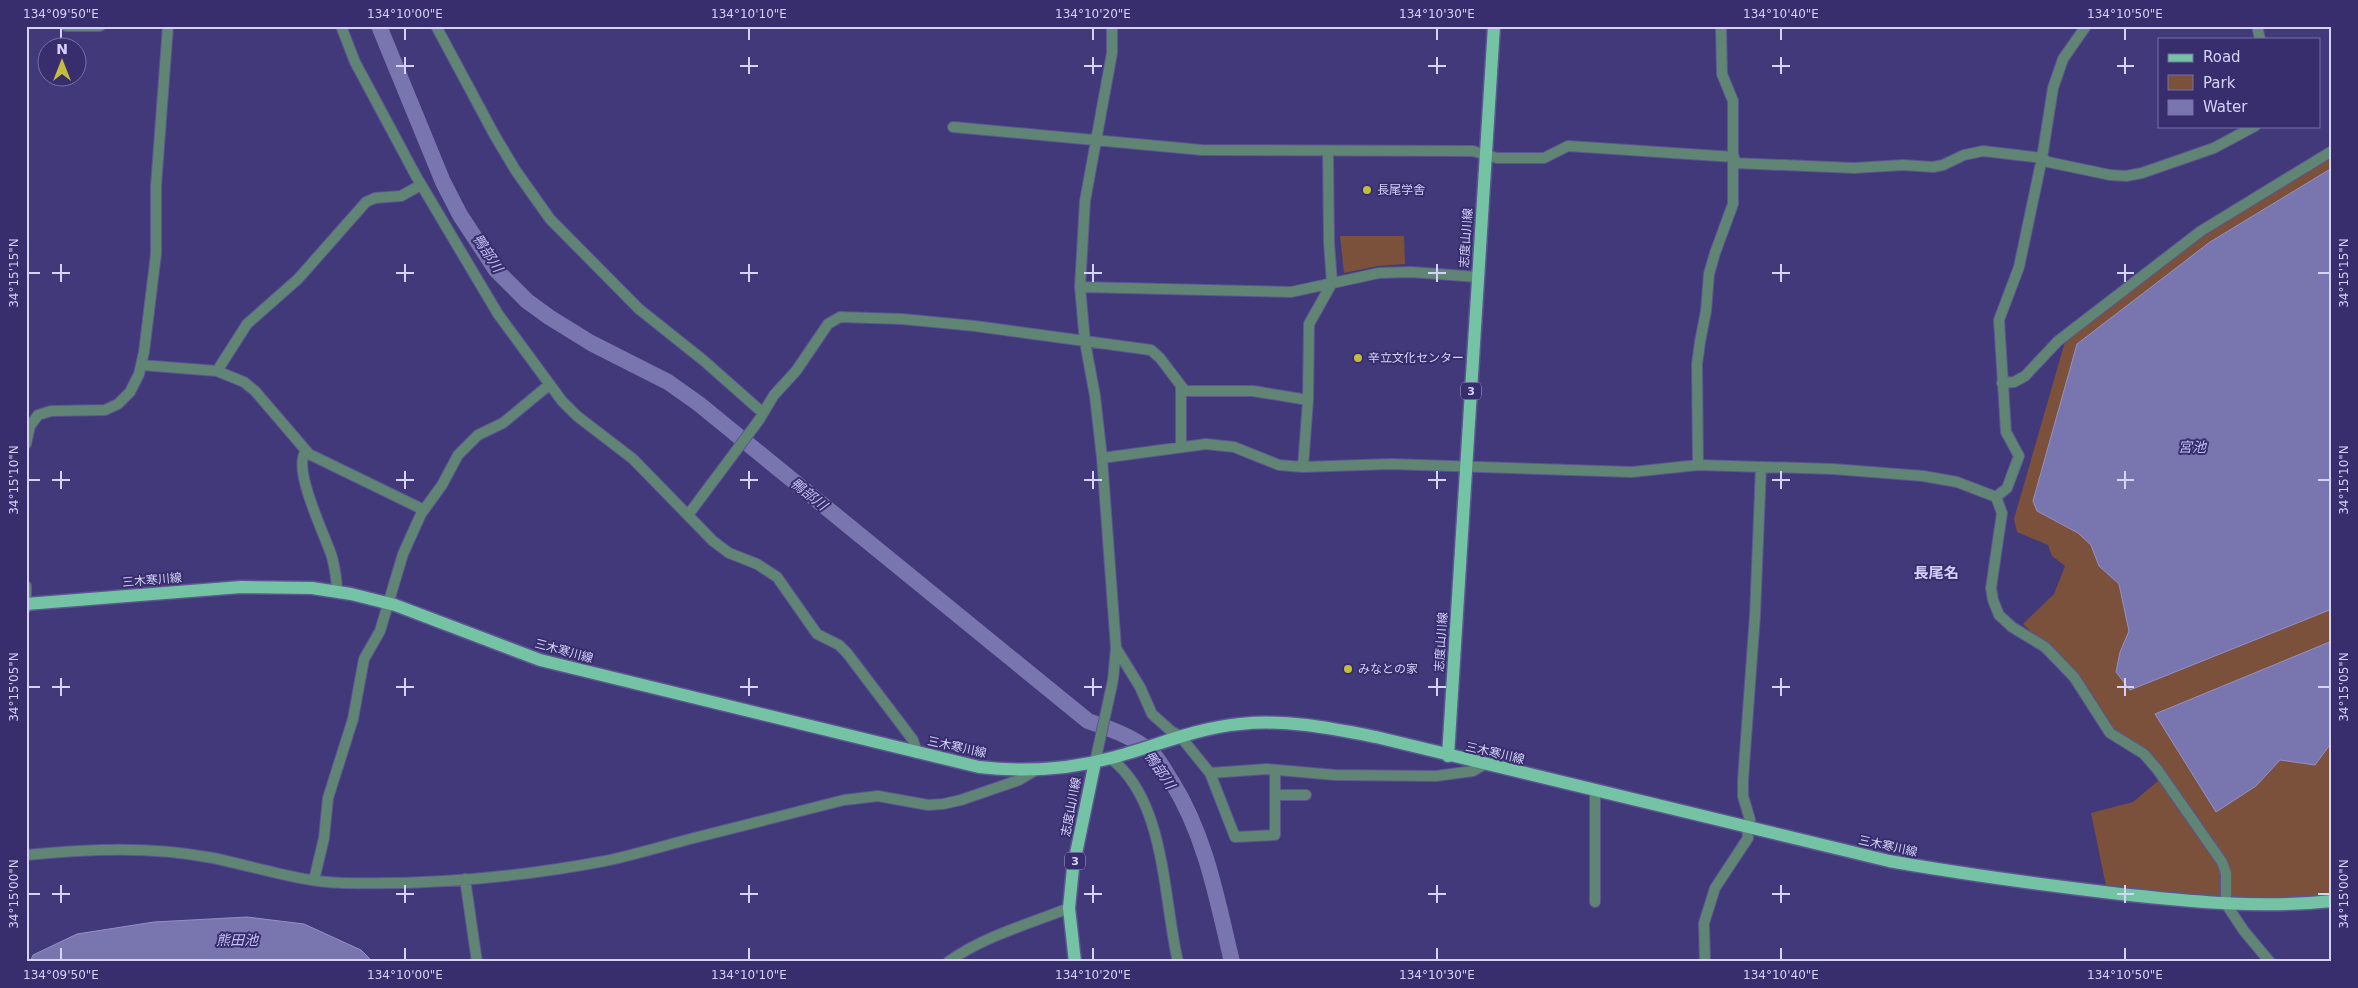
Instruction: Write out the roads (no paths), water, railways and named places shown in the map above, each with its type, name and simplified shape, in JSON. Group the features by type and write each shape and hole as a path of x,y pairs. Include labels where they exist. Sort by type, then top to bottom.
{"main road":[{"name":"志度山川線","path":"1448,756 1494,26"},
{"name":"三木寒川線","path":"26,604 241,587 278,586 337,592 387,603 540,660 979,767 1036,770 1095,762"},
{"path":"1095,762 1178,737 1240,724 1293,723 1376,737 1448,756"},
{"name":"三木寒川線","path":"1448,756 1889,861 1984,877 2189,902 2285,904 2332,901"},
{"name":"志度山川線","path":"1074,962 1070,908 1073,868 1095,762"}],"street":[{"path":"66,26 100,26"},
{"path":"26,413 38,415 51,411 104,410 118,404 130,392 141,365 156,254 156,186 168,26"},
{"path":"341,26 355,62 421,185 498,314 549,385 570,410 633,459 713,541 728,553 757,564 777,577 817,634 840,646 847,653 913,740 917,753"},
{"path":"436,26 499,143 550,219 639,309 703,360 761,417"},
{"path":"1095,762 1116,663 1116,648 1096,396 1085,342 1080,287 1085,201 1112,54 1112,26"},
{"path":"1698,465 1697,364 1706,311 1709,274 1714,253 1733,204 1734,101 1722,74 1721,26"},
{"path":"1996,497 2007,488 2019,456 2006,432 2000,320 2019,267 2042,158 2053,88 2063,59 2086,26"},
{"path":"2256,26 2260,38"},
{"path":"953,128 1202,150 1328,152 1474,151 1496,158 1544,158 1568,146 1825,167 1943,166 1964,155 1983,151 2042,158 2048,162 2110,175 2134,175 2214,148 2251,128"},
{"path":"2002,383 2014,382 2025,376 2058,342 2201,231 2332,151"},
{"path":"1304,467 1308,400 1309,324 1332,283 1329,242 1328,152"},
{"path":"217,372 240,332 247,324 298,279 366,202 375,198 401,196 421,185"},
{"path":"1080,287 1291,292 1379,273 1411,272 1478,277"},
{"path":"688,515 761,417 774,395 796,371 828,324 840,317 902,319 975,326 1151,350 1160,358 1185,391 1253,391 1308,400"},
{"path":"141,365 217,372 244,382 255,391 284,423 306,451 321,462 424,510"},
{"path":"314,880 324,838 328,798 353,719 364,659 380,631 403,554 424,510 442,485 458,454 478,435 503,423 549,385"},
{"path":"1181,388 1181,446"},
{"path":"26,444 30,426 38,415"},
{"path":"1102,458 1206,444 1234,447 1279,465 1304,467 1390,464 1466,465 1632,472 1698,465 1833,469 1923,476 1957,482 1996,497 2002,514 1991,588 1993,600 2000,615 2012,627 2045,647 2074,677 2110,733 2144,754 2157,769 2222,862 2226,873 2226,904 2244,931 2270,962"},
{"path":"306,451 302,461 306,488 332,557 337,592"},
{"path":"1705,962 1704,923 1715,888 1748,838 1747,828 1750,820 1743,796 1743,780 1761,467"},
{"path":"26,586 26,608"},
{"path":"1116,648 1140,687 1152,714 1178,737 1210,773 1235,837 1276,835 1275,776"},
{"path":"1112,758 1123,768 1143,796 1153,825 1178,962"},
{"path":"1210,773 1267,769 1335,775 1436,776 1473,771 1484,764"},
{"path":"26,855 98,848 145,849 212,858 314,880 340,883 372,884 466,879 544,871 607,860 844,800 878,796 928,805 952,802 1019,780 1036,770"},
{"path":"1595,790 1595,902"},
{"path":"1275,795 1306,795"},
{"path":"466,879 477,962"},
{"path":"948,962 962,952 985,941 1070,908"}],"water":[{"name":"宮池","path":"2332,168 2332,609 2130,690 2116,672 2120,652 2129,631 2119,584 2099,566 2091,545 2078,533 2037,511 2033,501 2077,344 2210,242"},
{"path":"2332,641 2332,745 2329,746 2315,765 2280,760 2256,786 2216,812 2155,714"},
{"name":"熊田池","path":"247,917 304,924 361,950 373,962 30,962 33,955 77,934 154,922"}],"waterway":[{"name":"鴨部川","path":"379,26 443,182 460,215 496,270 527,301 591,343 668,382 699,404 1088,721 1128,737 1153,754 1172,782 1194,824 1209,869 1232,962"}],"place":[{"name":"長尾学舎","path":"1367,190"},
{"name":"辛立文化センター","path":"1358,358"},
{"name":"みなとの家","path":"1348,669"}],"district":[{"name":"長尾名","path":"1936,573"}]}
